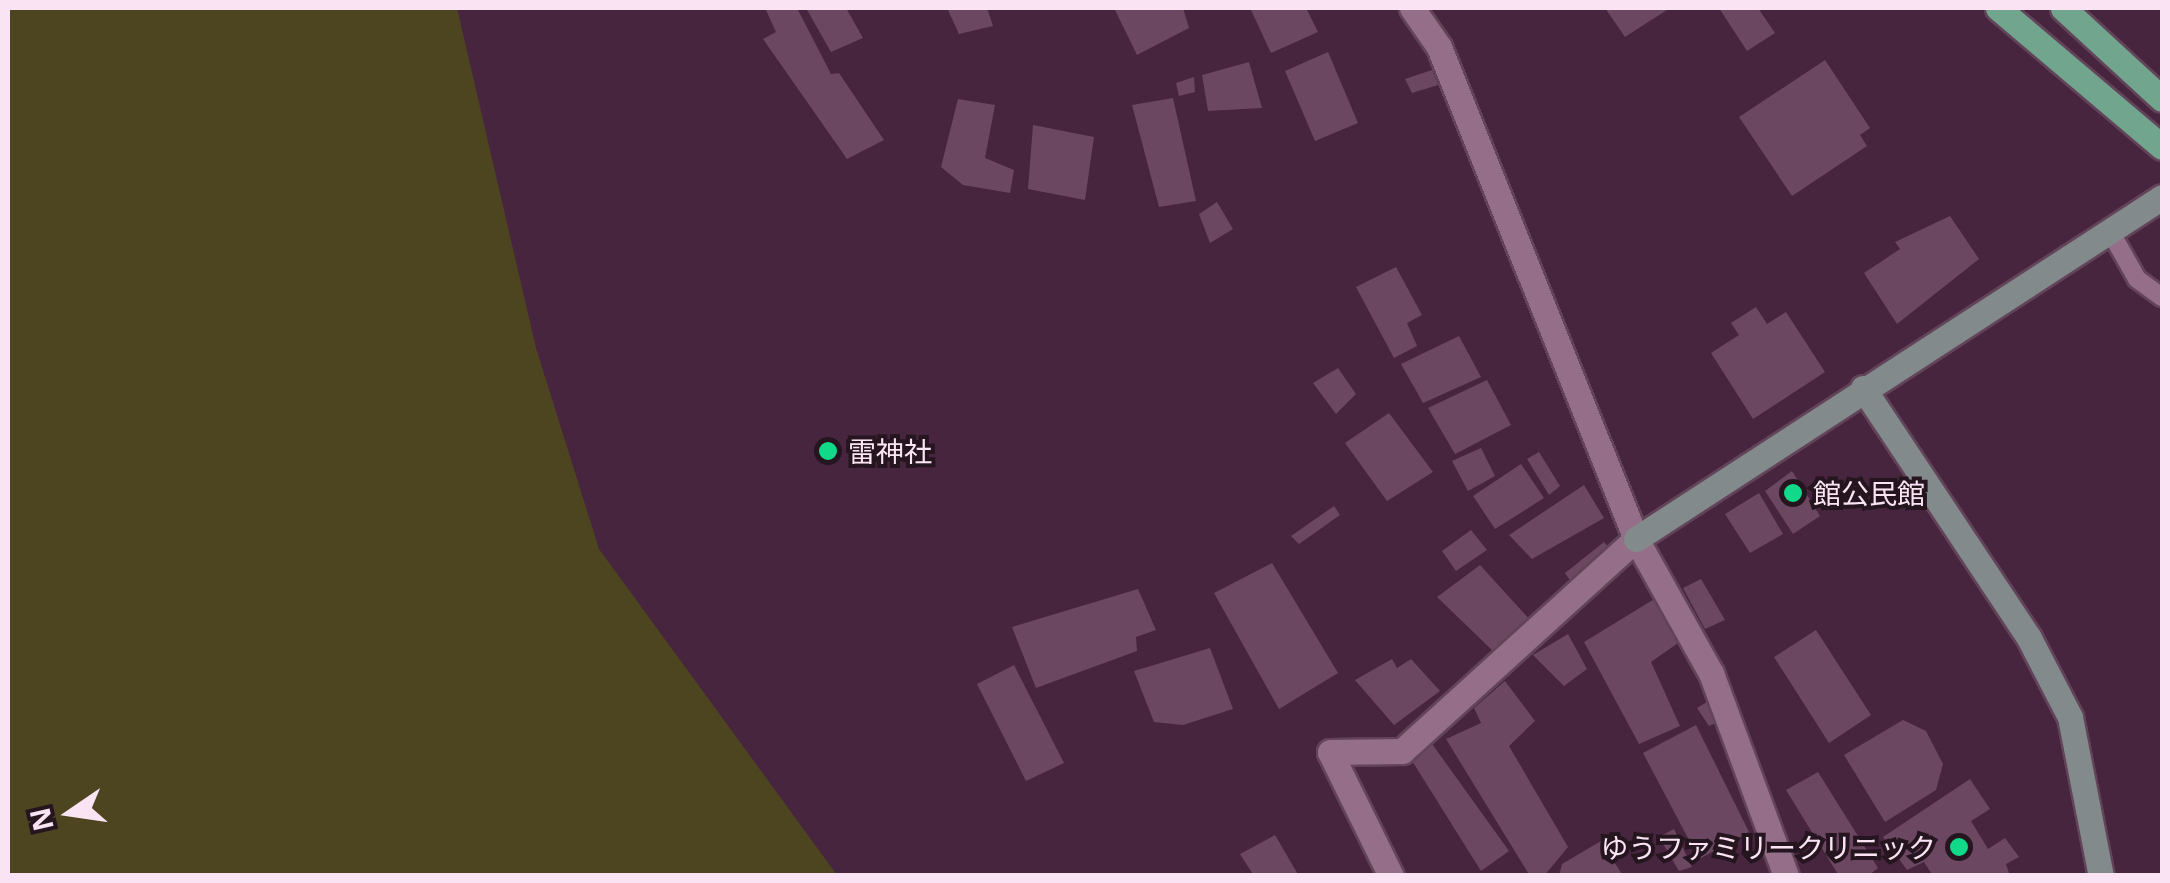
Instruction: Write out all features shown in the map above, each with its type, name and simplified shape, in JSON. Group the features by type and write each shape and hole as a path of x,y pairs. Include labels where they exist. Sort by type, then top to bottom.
{"main road":[{"path":"1998,8 2162,147"},
{"path":"2063,8 2162,99"}],"street":[{"path":"1412,8 1446,65 1636,539 1711,673 1786,876"},
{"path":"1391,876 1330,752 1402,751 1636,539 2162,197"},
{"path":"1864,388 2029,638 2070,717 2101,876"}],"lane":[{"path":"2110,231 2138,279 2162,297"}],"shaded area":[{"path":"8,8 457,8 536,348 599,549 837,875 8,875"}],"building":[{"path":"765,8 797,8 831,74 839,73 884,140 847,159 763,39 776,32"},
{"path":"806,8 846,8 863,38 831,52"},
{"path":"947,8 987,8 993,26 959,34"},
{"path":"1114,8 1183,8 1189,28 1137,55"},
{"path":"1250,8 1306,8 1318,32 1271,53"},
{"path":"1605,8 1670,8 1625,37"},
{"path":"1719,8 1758,8 1775,33 1747,51"},
{"path":"1328,52 1358,123 1315,141 1285,71"},
{"path":"1825,60 1870,128 1860,135 1867,146 1792,196 1739,117"},
{"path":"1249,62 1262,108 1208,111 1202,75"},
{"path":"1432,70 1438,85 1412,93 1405,79"},
{"path":"1194,77 1195,92 1179,96 1176,83"},
{"path":"1173,98 1196,201 1159,207 1132,105"},
{"path":"958,99 995,105 985,158 1014,170 1010,193 963,185 941,167"},
{"path":"1033,125 1094,137 1085,200 1028,189"},
{"path":"1217,202 1233,229 1210,243 1199,214"},
{"path":"1950,216 1979,259 1897,324 1864,273 1900,249 1895,242"},
{"path":"1396,267 1422,315 1407,323 1417,346 1394,358 1356,287"},
{"path":"1756,307 1767,324 1786,312 1825,372 1753,419 1711,353 1739,335 1731,323"},
{"path":"1459,336 1481,377 1423,403 1401,364"},
{"path":"1338,368 1356,394 1336,414 1313,383"},
{"path":"1487,380 1511,425 1455,454 1428,408"},
{"path":"1389,413 1433,472 1387,501 1345,443"},
{"path":"1481,448 1495,476 1468,491 1452,461"},
{"path":"1539,452 1560,486 1549,495 1527,459"},
{"path":"1521,464 1544,498 1495,529 1473,496"},
{"path":"1792,471 1820,516 1793,534 1765,491"},
{"path":"1584,485 1604,518 1532,559 1509,535"},
{"path":"1759,493 1783,534 1750,553 1725,514"},
{"path":"1334,506 1340,515 1299,544 1291,536"},
{"path":"1471,530 1487,550 1456,571 1442,551"},
{"path":"1604,542 1612,552 1574,586 1565,573"},
{"path":"1272,563 1338,673 1279,709 1214,593"},
{"path":"1480,565 1531,621 1494,652 1437,597"},
{"path":"1701,579 1725,620 1705,629 1683,588"},
{"path":"1138,589 1156,630 1136,637 1137,651 1036,688 1012,627"},
{"path":"1656,598 1678,643 1651,662 1680,726 1639,744 1584,642"},
{"path":"1816,630 1871,715 1829,743 1774,657"},
{"path":"1568,634 1587,669 1564,686 1533,655"},
{"path":"1210,648 1233,709 1183,725 1154,722 1134,671"},
{"path":"1392,659 1397,668 1411,659 1440,691 1394,725 1355,680"},
{"path":"1014,665 1064,763 1026,781 977,684"},
{"path":"1505,681 1535,721 1509,746 1568,847 1544,876 1530,876 1446,739 1481,723 1474,708"},
{"path":"1712,699 1723,720 1709,726 1697,708"},
{"path":"1903,720 1926,731 1943,764 1936,790 1885,822 1844,755"},
{"path":"1696,725 1749,832 1699,859 1643,753"},
{"path":"1430,741 1509,851 1481,871 1409,756"},
{"path":"1818,772 1878,868 1868,876 1839,876 1786,790"},
{"path":"1970,779 1990,809 1971,821 1988,849 2005,838 2019,857 2006,864 2010,876 1933,876 1924,862 1907,870 1883,837"},
{"path":"1674,829 1692,867 1679,871 1659,837"},
{"path":"1275,835 1299,876 1254,876 1240,854"},
{"path":"1601,841 1623,876 1559,876 1562,864"}],"place":[{"name":"雷神社","path":"828,451"},
{"name":"館公民館","path":"1793,493"},
{"name":"ゆうファミリークリニック","path":"1959,847"}]}
